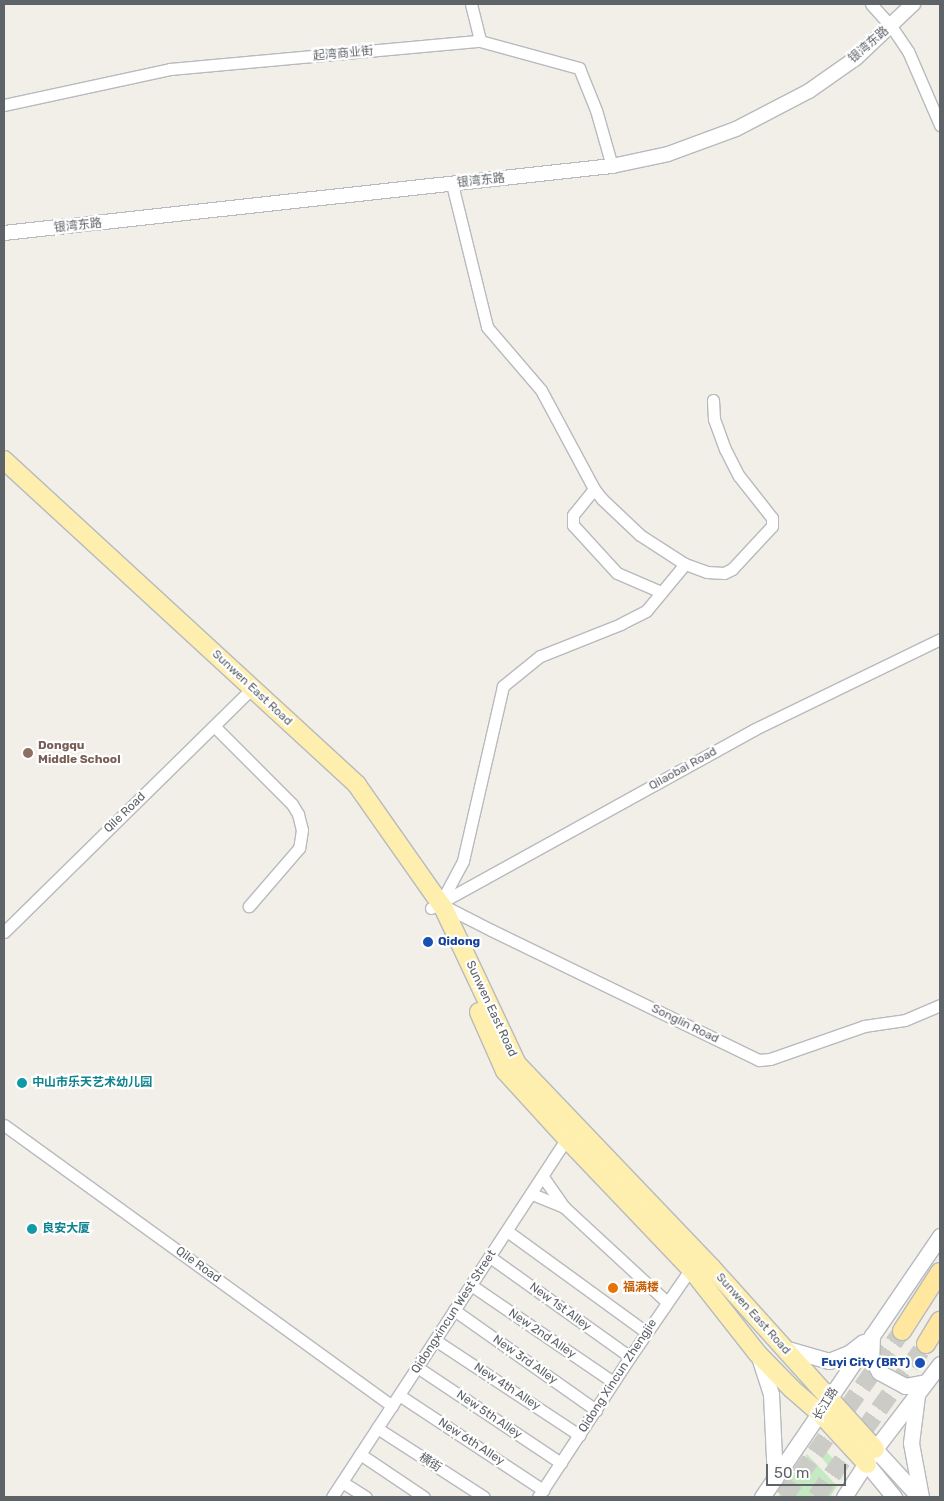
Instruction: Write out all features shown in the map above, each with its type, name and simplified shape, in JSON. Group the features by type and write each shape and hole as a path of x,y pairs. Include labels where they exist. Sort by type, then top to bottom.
{"highway":[{"path":"902,1331 940,1272"},
{"path":"926,1344 940,1321"}],"main road":[{"name":"Sunwen East Road","path":"4,460 358,785 436,906 505,1071 571,1132 695,1263 784,1348 825,1406 871,1457 920,1497"},
{"name":"Sunwen East Road","path":"4,475 246,694 349,793 436,906"},
{"name":"长江路","path":"762,1497 940,1236"},
{"name":"Sunwen East Road","path":"695,1263 758,1354 792,1390 825,1406"},
{"path":"784,1348 829,1361 849,1353 872,1335"},
{"path":"872,1335 871,1358 879,1372 905,1386 922,1388"},
{"path":"758,1354 771,1394 775,1479"},
{"path":"844,1497 871,1457 940,1364"},
{"path":"920,1497 911,1443 922,1388"},
{"name":"Sunwen East Road","path":"871,1457 894,1497"}],"street":[{"path":"471,4 480,41"},
{"path":"871,4 891,26 908,51 940,125"},
{"name":"银湾东路","path":"4,233 612,166 668,154 736,129 809,91 856,58 913,4"},
{"name":"起湾商业街","path":"4,106 170,69 480,41 579,68 596,110 612,166"},
{"path":"452,184 487,327 541,390 594,489 640,536 685,564 707,572 724,573 732,569 772,526 773,522 739,476 724,449 714,419 713,400"},
{"path":"594,489 573,515 573,525 617,573 661,592"},
{"path":"436,906 463,861 503,686 540,656 621,624 646,611 685,564"},
{"name":"Qilaobai Road","path":"436,906 755,729 940,639"},
{"name":"Qile Road","path":"4,932 246,694"},
{"path":"214,726 292,804 298,814 302,830 299,848 249,906"},
{"name":"Songlin Road","path":"436,906 491,930 759,1060 770,1059 864,1026 906,1020 940,1005"},
{"name":"Qile Road","path":"4,1125 392,1406"},
{"name":"Qidongxincun West Street","path":"332,1497 571,1132"},
{"path":"543,1177 564,1207 667,1302"},
{"path":"532,1194 564,1207"},
{"path":"507,1230 646,1332"},
{"name":"New 1st Alley","path":"490,1257 630,1357"},
{"name":"Qidong Xincun Zhengjie","path":"541,1493 646,1332 695,1263"},
{"name":"New 2nd Alley","path":"471,1285 613,1382"},
{"name":"New 3rd Alley","path":"454,1310 596,1410"},
{"name":"New 4th Alley","path":"435,1340 579,1435"},
{"name":"New 5th Alley","path":"417,1367 561,1463"},
{"name":"New 6th Alley","path":"399,1395 541,1493"},
{"name":"横街","path":"377,1428 484,1497"},
{"path":"360,1454 424,1497"},
{"path":"342,1482 366,1497"}],"green space":[{"path":"820,1445 841,1467 843,1475 841,1480 812,1447"},
{"path":"807,1454 837,1486 830,1497 778,1497"}],"tunnel":[{"path":"784,1497 902,1331"},
{"path":"816,1497 926,1344"}],"place":[{"name":"Dongqu Middle School","path":"28,753"},
{"name":"Qidong","path":"428,942"},
{"name":"中山市乐天艺术幼儿园","path":"22,1083"},
{"name":"良安大厦","path":"32,1229"},
{"name":"福满楼","path":"613,1288"},
{"name":"Fuyi City (BRT)","path":"920,1363"}]}
